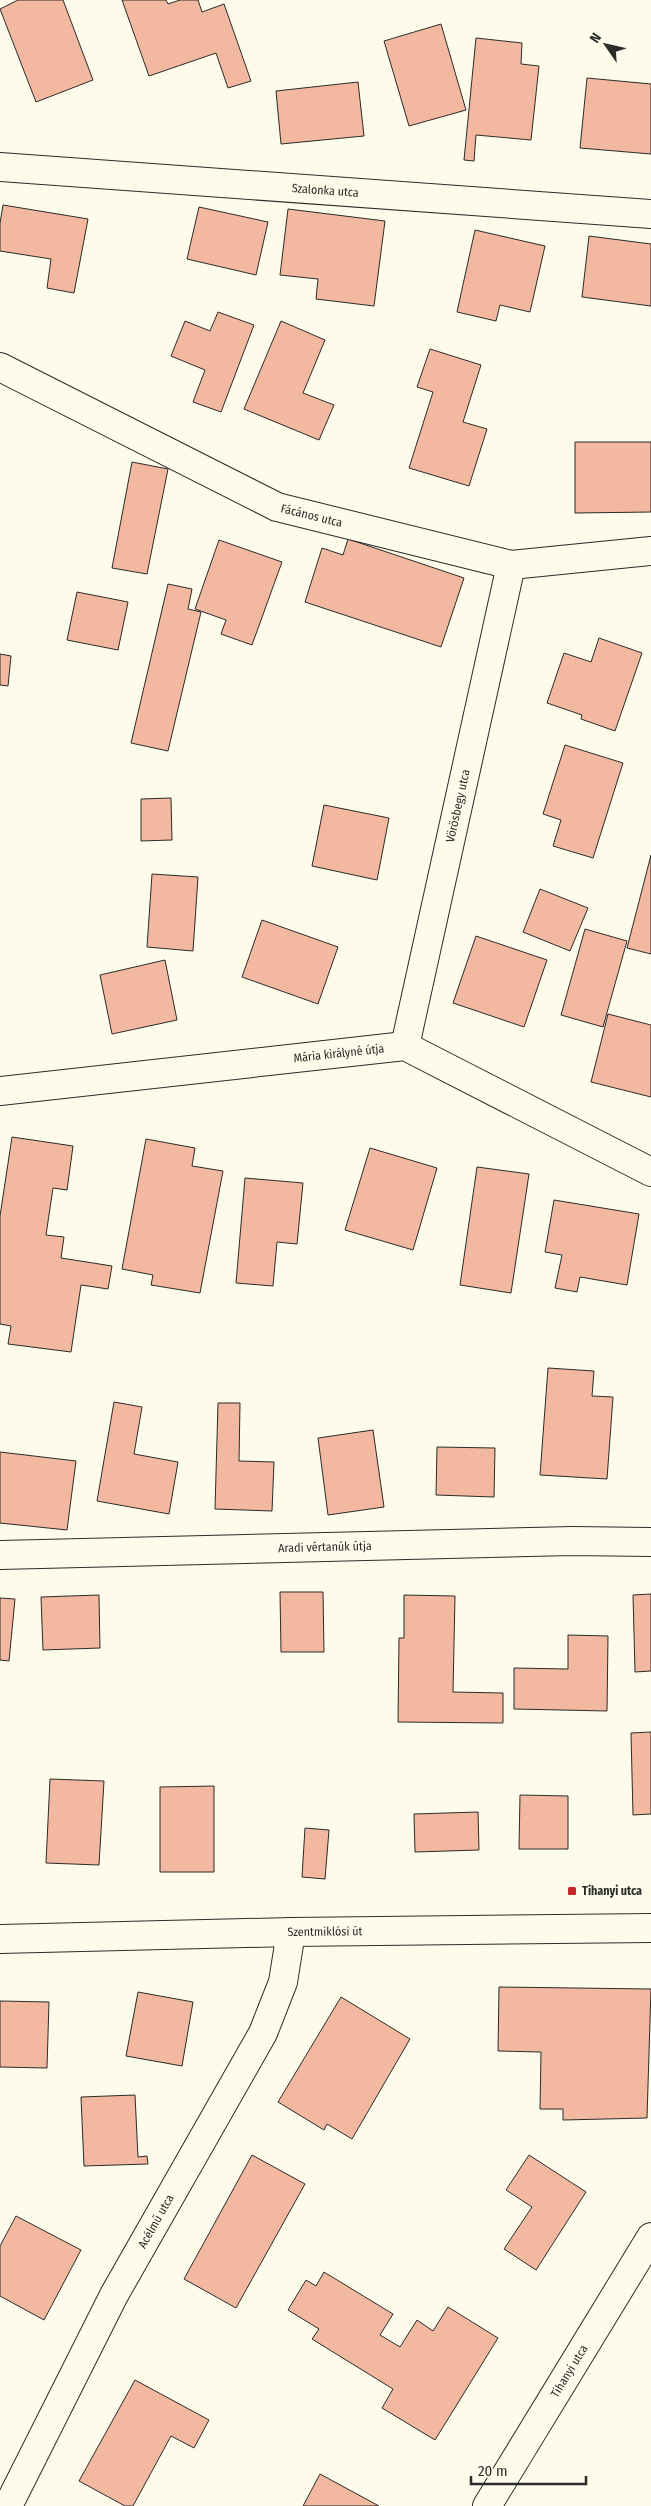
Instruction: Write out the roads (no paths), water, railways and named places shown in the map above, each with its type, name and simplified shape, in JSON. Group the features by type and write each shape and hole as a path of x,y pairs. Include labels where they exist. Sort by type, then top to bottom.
{"street":[{"name":"Szalonka utca","path":"0,166 651,214"},
{"name":"Fácános utca","path":"0,367 277,506 511,564 651,551"},
{"name":"Vörösbegy utca","path":"405,1046 511,564"},
{"name":"Mária királyné útja","path":"0,1091 405,1046"},
{"path":"405,1046 651,1172"},
{"name":"Aradi vértanúk útja","path":"0,1555 572,1541 651,1542"},
{"name":"Szentmiklósi út","path":"0,1939 291,1932 651,1928"},
{"name":"Acélmű utca","path":"8,2506 114,2295 263,2033 284,1982 291,1932"},
{"name":"Tihanyi utca","path":"487,2506 643,2263 651,2237"}],"place":[{"name":"Tihanyi utca","path":"572,1891"}]}
